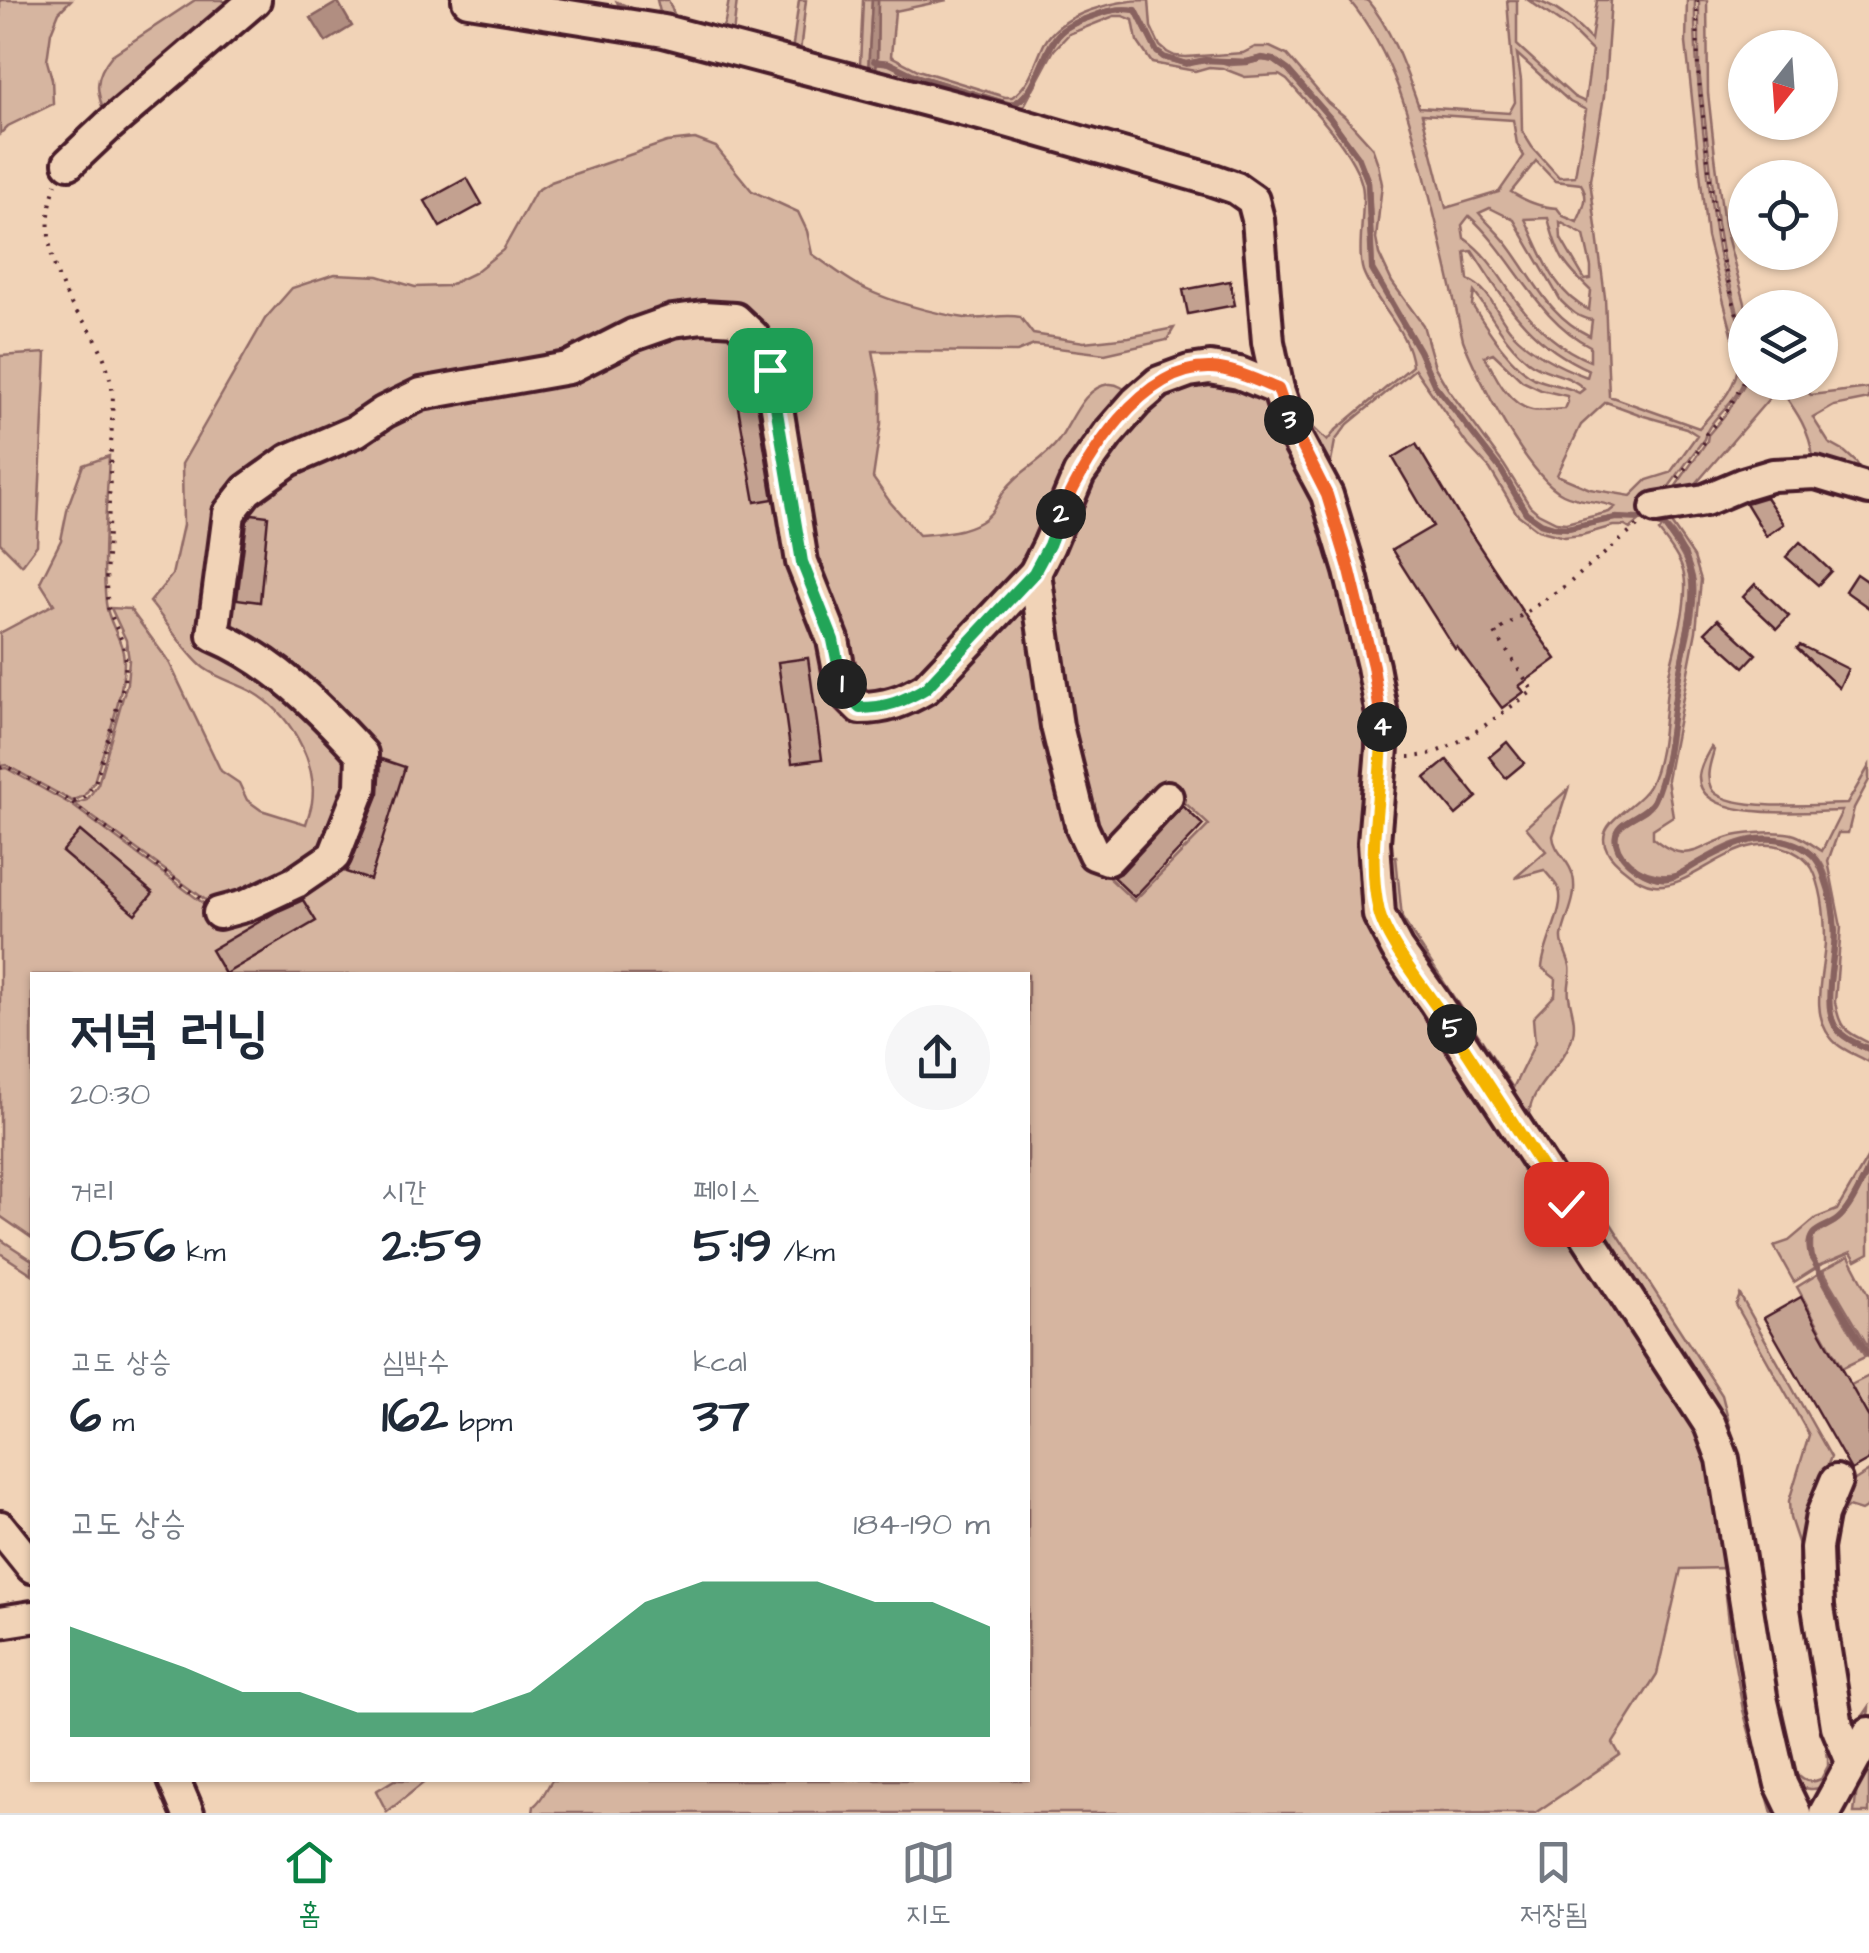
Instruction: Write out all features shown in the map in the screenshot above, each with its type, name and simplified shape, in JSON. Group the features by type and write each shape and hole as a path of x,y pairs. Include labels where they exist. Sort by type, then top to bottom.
{"street":[{"path":"68,163 255,0"},
{"path":"468,0 664,30 1213,180 1236,188 1253,200 1258,218 1268,342 1278,389 1292,430 1327,495 1350,571 1382,715 1374,842 1380,915 1397,949 1710,1425 1723,1459 1762,1702 1780,1784 1796,1813"},
{"path":"219,912 245,906 296,882 334,856 360,787 362,754 286,678 242,648 213,635 228,512 246,490 289,460 356,431 384,412 421,394 568,368 632,335 673,321 703,317 735,320 753,336 770,370 802,562 833,640 843,691 860,708 883,708 926,688 1034,573 1079,474 1108,434 1159,382 1210,368 1278,389"},
{"path":"1656,508 1705,500 1772,476 1816,473 1869,489"},
{"path":"1034,573 1056,726 1082,828 1094,854 1108,860 1167,797"},
{"path":"1836,1481 1822,1515 1816,1548 1818,1606 1837,1726 1852,1762"},
{"path":"0,1527 30,1564"},
{"path":"0,1622 30,1617"},
{"path":"1824,1813 1869,1734"},
{"path":"175,1782 188,1813"}],"path":[{"path":"1697,0 1698,71 1716,223 1730,290"},
{"path":"68,163 50,200 50,244 57,277 95,338 108,367 113,394 108,608 126,660 96,782 85,797 72,803"},
{"path":"1382,758 1424,757 1447,749 1534,691 1495,633 1568,584 1656,508 1733,400"},
{"path":"0,768 6,766 72,803 219,912"}],"shaded area":[{"path":"0,0 71,0 59,12 51,32 47,61 53,104 8,126 0,134"},
{"path":"195,0 223,0 231,13 106,118 98,85 112,55"},
{"path":"657,0 668,0 678,23 720,33 729,0 737,0 733,35 792,52 799,0 806,0 800,52 857,69 863,0 872,0 868,74 874,75 877,63 888,64 916,78 1011,107 1028,95 1060,35 1077,24 1115,12 1135,12 1163,59 1186,65 1274,62 1287,71 1329,119 1357,158 1366,182 1371,270 1433,384 1500,471 1525,514 1540,525 1568,530 1616,519 1641,520 1630,529 1613,526 1564,537 1538,530 1517,514 1490,469 1466,443 1415,369 1348,424 1335,441 1330,468 1292,415 1297,412 1327,441 1412,366 1405,341 1363,271 1363,193 1354,165 1321,118 1279,75 1245,77 1222,68 1195,71 1152,63 1137,41 1133,20 1114,16 1069,34 1054,50 1018,117 624,16 617,2 651,16 660,12"},
{"path":"872,0 878,0 874,76 868,74"},
{"path":"878,0 947,0 895,11 891,56 918,70 1005,97 1012,97 1023,86 1052,33 1076,16 1121,2 1149,0 1151,27 1160,46 1175,56 1243,53 1255,47 1270,47 1287,55 1372,147 1382,184 1376,239 1379,254 1392,282 1423,325 1435,367 1448,389 1530,506 1556,522 1566,523 1615,507 1569,497 1549,484 1520,448 1492,401 1463,340 1408,115 1390,66 1349,0 1367,0 1376,11 1398,51 1419,107 1509,113 1515,102 1507,0 1517,0 1517,45 1574,97 1585,102 1592,51 1570,29 1528,0 1554,8 1591,40 1597,0 1611,0 1604,96 1590,180 1605,297 1609,396 1699,428 1728,392 1728,400 1732,400 1642,518 1616,516 1568,526 1542,522 1527,511 1502,469 1435,383 1421,350 1374,269 1370,182 1360,156 1289,69 1275,59 1262,56 1186,62 1165,56 1158,51 1137,9 1125,8 1101,12 1060,30 1028,89 1011,103 917,75 889,61 877,60","holes":["1517,54 1570,102 1586,110 1575,176 1559,177 1522,131 1521,80","1422,114 1513,120 1517,144 1524,156 1499,192 1446,208","1536,161 1555,181 1581,184 1585,198 1577,222 1563,216 1557,208 1538,205 1511,192","1490,208 1514,220 1561,301 1575,314 1592,320 1590,336 1554,309 1479,213","1469,216 1485,232 1540,304 1571,335 1590,346 1590,361 1558,344 1540,328 1487,259 1464,238 1462,225","1548,218 1563,259 1591,291 1589,310 1557,283 1525,219","1560,222 1584,235 1591,279 1585,280 1561,239","1472,251 1521,320 1550,347 1589,370 1587,377 1547,359 1521,341 1488,297 1468,280 1465,252","1474,292 1520,354 1541,369 1584,389 1579,393 1525,372 1472,305","1493,353 1522,381 1567,396 1565,409 1536,411 1516,402 1485,356","1606,402 1697,435 1670,473 1647,480 1631,496 1590,489 1557,475 1581,425"]},
{"path":"1687,0 1695,0 1697,74 1719,254 1730,290 1728,318 1707,237 1686,43"},
{"path":"1699,0 1707,0 1708,93 1728,240 1728,270 1736,270 1741,290 1732,290 1723,258 1699,70"},
{"path":"338,2 352,26 326,42 311,18"},
{"path":"695,139 716,147 752,191 798,212 812,254 881,296 965,318 1020,317 1033,334 1084,342 1174,328 1167,340 1105,354 1034,345 1017,352 873,351 881,392 881,424 873,478 919,535 958,530 984,519 1009,485 1052,448 1092,391 1113,384 1135,399 1046,544 924,686 862,705 817,594 774,369 736,317 420,390 244,488 210,637 358,755 331,854 218,909 75,804 87,800 98,784 127,683 126,640 111,608 130,609 169,662 221,771 239,783 247,800 261,810 306,824 313,786 305,754 289,725 253,692 197,662 150,602 172,575 183,525 182,464 265,319 292,288 335,274 378,276 415,287 447,286 474,273 503,250 536,191 551,182 667,142"},
{"path":"703,320 750,338 840,692 884,711 1033,579 1092,857 1134,901 1209,825 1182,800 1096,852 1037,575 1110,436 1189,374 1273,391 1319,495 1377,710 1368,894 1707,1435 1782,1813 1772,1813 1743,1710 1723,1568 1681,1569 1657,1674 1613,1743 1620,1755 1535,1813 533,1813 551,1782 1030,1782 1030,972 30,972 30,1237 0,1216 0,769 6,768 72,805 219,915 337,858 365,753 217,633 232,514 386,414"},
{"path":"46,353 37,545 22,565 0,543 0,356"},
{"path":"1869,388 1869,399 1834,406 1813,418 1829,443 1856,462 1867,479 1789,469 1768,472 1718,492 1683,500 1671,493 1735,400 1768,400 1687,494 1711,489 1763,467 1813,457 1805,428 1788,400 1838,400 1838,392"},
{"path":"109,456 105,585 107,611 123,654 123,676 94,782 84,796 72,801 6,765 0,766 0,633 54,604 40,582 61,540 83,465"},
{"path":"1668,519 1694,557 1701,580 1696,631 1667,779 1673,816 1653,829 1653,838 1665,847 1685,853 1733,836 1789,833 1822,851 1842,811 1758,812 1716,802 1703,791 1699,776 1711,747 1711,788 1719,796 1752,804 1847,804 1869,766 1869,780 1854,808 1848,833 1838,833 1828,861 1841,927 1835,1002 1845,1028 1869,1043 1869,1047 1844,1034 1834,1020 1833,897 1822,864 1808,849 1779,838 1747,839 1721,848 1676,874 1658,875 1631,863 1619,848 1620,828 1649,809 1657,795 1693,616 1695,585 1684,551 1669,529 1661,522 1649,520"},
{"path":"1663,527 1688,570 1688,619 1657,787 1644,809 1618,826 1616,847 1638,871 1664,880 1679,876 1727,849 1753,841 1779,840 1811,856 1823,872 1832,915 1830,1018 1844,1038 1869,1051 1869,1062 1843,1049 1824,1028 1819,992 1824,914 1816,876 1803,858 1782,847 1746,848 1683,879 1654,885 1634,876 1607,850 1606,831 1649,786 1661,746 1669,675 1685,594 1683,571 1659,532"},
{"path":"1568,789 1553,836 1574,884 1562,940 1570,966 1574,1029 1564,1055 1536,1093 1529,1114 1591,1211 1608,1219 1722,1395 1774,1698 1795,1771 1810,1782 1821,1779 1828,1758 1798,1566 1799,1545 1789,1501 1809,1435 1736,1305 1740,1295 1831,1457 1813,1510 1805,1562 1833,1750 1831,1775 1815,1789 1802,1787 1787,1771 1769,1699 1727,1455 1711,1413 1410,955 1386,896 1381,857 1396,856 1402,918 1513,1088 1535,1043 1533,1018 1555,995 1556,979 1542,968 1560,898 1558,887 1544,870 1515,878 1546,851 1526,827"},
{"path":"1869,1155 1862,1179 1846,1207 1836,1219 1811,1235 1809,1250 1816,1268 1794,1282 1774,1246 1789,1241 1816,1218 1837,1210"},
{"path":"1869,1172 1869,1253 1856,1260 1851,1252 1818,1266 1812,1256 1812,1238 1845,1213"},
{"path":"0,1239 30,1259 30,1273 0,1253"},
{"path":"1849,1256 1869,1294 1869,1348 1823,1270"},
{"path":"1818,1274 1865,1357 1842,1368 1797,1287"},
{"path":"1869,1376 1869,1420 1851,1385"},
{"path":"1869,1471 1869,1506 1861,1511 1848,1507 1837,1518 1829,1560 1833,1622 1851,1733 1869,1707 1863,1726 1849,1741 1820,1561 1847,1485"},
{"path":"1869,1750 1869,1813 1854,1813 1859,1771"},
{"path":"391,1782 424,1782 387,1812 376,1791"}],"building":[{"path":"467,178 482,204 440,227 425,201"},
{"path":"1230,281 1235,305 1188,314 1183,290"},
{"path":"756,397 773,499 755,502 737,401"},
{"path":"1416,444 1458,514 1556,659 1519,686 1524,692 1502,708 1455,649 1392,550 1433,526 1393,458"},
{"path":"1766,497 1784,524 1766,536 1746,503"},
{"path":"252,514 268,516 260,602 237,599 247,521"},
{"path":"1800,542 1831,571 1818,585 1786,557"},
{"path":"1856,574 1869,583 1869,608 1845,591"},
{"path":"1755,584 1789,616 1777,629 1743,597"},
{"path":"1718,619 1756,654 1744,667 1705,632"},
{"path":"1800,645 1848,669 1839,688 1797,648"},
{"path":"808,658 822,759 792,763 778,662"},
{"path":"1507,742 1524,763 1506,778 1489,757"},
{"path":"381,759 405,767 370,880 346,872 379,793"},
{"path":"1447,760 1477,797 1456,815 1425,778"},
{"path":"1183,806 1203,825 1134,897 1113,877"},
{"path":"80,831 153,893 135,914 62,852"},
{"path":"303,900 316,921 224,972 211,950"},
{"path":"1801,1297 1869,1418 1869,1460 1851,1470 1764,1318"}],"waterway":[{"path":"874,61 1011,105 1027,92 1064,30 1101,13 1126,9 1136,10 1157,52 1164,57 1186,64 1205,60 1274,60 1288,70 1330,118 1358,157 1368,182 1372,270 1434,384 1501,470 1526,513 1541,523 1568,528 1616,518 1641,519"},
{"path":"1647,521 1664,526 1685,555 1693,597 1662,777 1650,806 1619,828 1619,850 1637,869 1661,878 1676,876 1721,852 1758,839 1784,841 1807,851 1821,868 1833,911 1829,996 1832,1020 1843,1036 1869,1049"},
{"path":"1869,1169 1845,1212 1816,1231 1809,1245 1811,1257 1869,1356"}],"route":[{"path":"770,370 802,562 833,640 843,691 860,708 883,708 906,700 926,688 968,645 1034,573 1079,474 1108,434 1159,382 1210,368 1278,389 1292,430 1327,495 1373,666 1382,715 1374,842 1380,915 1397,949 1566,1204"}]}
